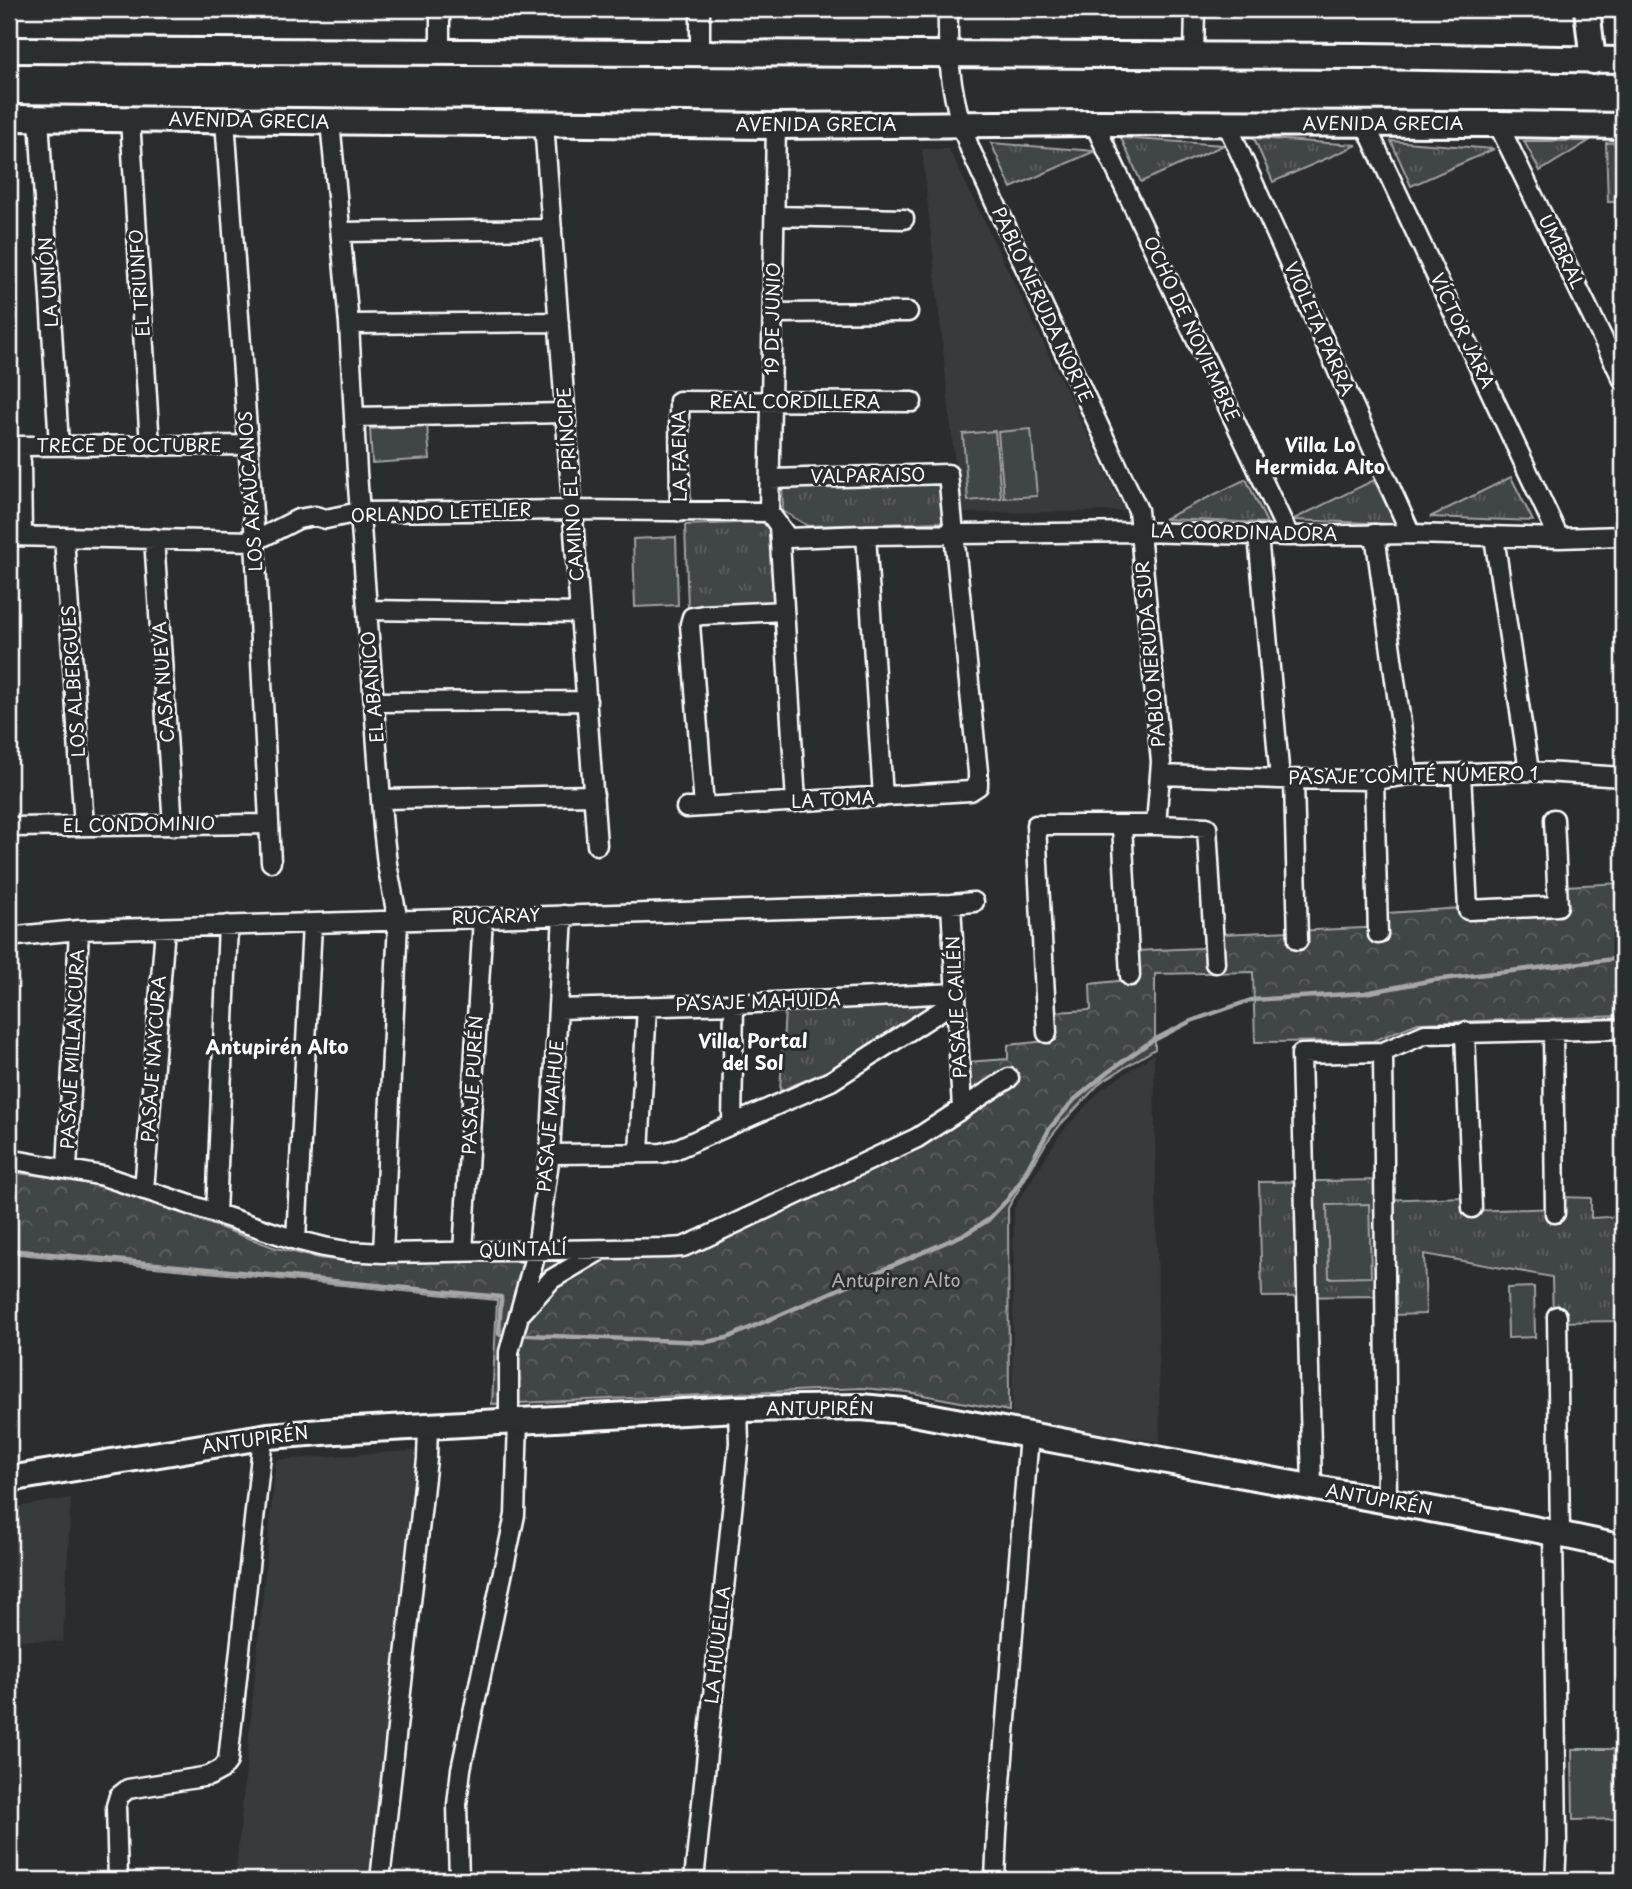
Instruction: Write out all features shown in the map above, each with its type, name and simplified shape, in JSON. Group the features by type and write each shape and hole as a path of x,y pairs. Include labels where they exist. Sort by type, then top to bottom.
{"main road":[{"path":"1587,9 1593,61"},
{"path":"9,50 700,53 949,65 1194,55 1623,60"},
{"name":"AVENIDA GRECIA","path":"9,118 776,126 1094,123 1623,126"},
{"name":"ANTUPIRÉN","path":"9,1479 263,1437 738,1409 861,1406 903,1411 1387,1500 1623,1548"}],"street":[{"path":"440,9 440,52"},
{"path":"700,9 700,53"},
{"name":"PABLO NERUDA NORTE","path":"948,9 949,65 960,125 1138,510 1140,532"},
{"path":"1194,55 1195,9"},
{"name":"LA UNIÓN","path":"39,118 60,445"},
{"name":"EL TRIUNFO","path":"130,119 150,446"},
{"name":"LOS ARAUCANOS","path":"225,120 255,541 271,862"},
{"name":"EL ABANICO","path":"330,121 349,324 359,512 387,864 397,921 383,1253"},
{"name":"CAMINO EL PRÍNCIPE","path":"544,123 597,845"},
{"name":"OCHO DE NOVIEMBRE","path":"1094,123 1289,536"},
{"name":"VIOLETA PARRA","path":"1227,124 1411,534"},
{"name":"VÍCTOR JARA","path":"1365,124 1559,538"},
{"name":"UMBRAL","path":"1498,124 1623,380"},
{"name":"19 DE JUNIO","path":"776,126 770,479 784,611 796,802"},
{"path":"775,216 904,219"},
{"path":"341,232 552,229"},
{"path":"773,313 908,312"},
{"path":"349,324 559,322"},
{"name":"REAL CORDILLERA","path":"679,401 912,402"},
{"name":"LA FAENA","path":"679,401 680,512"},
{"path":"354,417 565,413"},
{"name":"TRECE DE OCTUBRE","path":"14,446 249,445"},
{"path":"14,446 21,462 15,536"},
{"name":"VALPARAISO","path":"770,479 948,474 955,534"},
{"name":"ORLANDO LETELIER","path":"15,536 255,541 298,519 315,516 326,519 359,512 573,510 680,512 774,519 788,538 866,535"},
{"name":"LA COORDINADORA","path":"866,535 1140,532 1258,536 1411,534 1623,537"},
{"name":"PABLO NERUDA SUR","path":"1140,532 1161,762 1156,825"},
{"name":"LA TOMA","path":"784,611 703,614 692,617 690,624 695,807 970,791 978,786 978,772 955,534"},
{"path":"1374,534 1408,775"},
{"path":"866,535 884,797"},
{"path":"1258,536 1287,780 1298,940"},
{"name":"LOS ALBERGUES","path":"64,537 84,826"},
{"path":"1494,537 1529,771"},
{"name":"CASA NUEVA","path":"154,538 173,826"},
{"path":"367,610 580,614"},
{"path":"374,702 587,701"},
{"name":"PASAJE COMITÉ NÚMERO 1","path":"1161,775 1374,780 1408,775 1529,771 1623,777"},
{"path":"1461,773 1468,910 1558,906 1554,819"},
{"path":"1374,780 1378,934"},
{"path":"382,799 594,795"},
{"name":"EL CONDOMINIO","path":"9,827 269,824"},
{"path":"1047,1033 1036,825 1207,827 1215,962"},
{"path":"1122,825 1130,976"},
{"name":"RUCARAY","path":"13,937 79,930 974,902"},
{"name":"PASAJE CAILÉN","path":"951,904 962,1109"},
{"name":"PASAJE MAIHUE","path":"459,1880 457,1805 461,1769 515,1515 509,1352 537,1249 550,1154 563,915"},
{"name":"PASAJE PURÉN","path":"463,1252 482,918"},
{"path":"296,1240 312,924"},
{"path":"216,1213 228,925"},
{"name":"PASAJE NAYCURA","path":"144,1190 165,928"},
{"name":"PASAJE MILLANCURA","path":"67,1169 79,930"},
{"path":"550,1154 663,1153 674,1150 831,1081 956,997"},
{"name":"PASAJE MAHUIDA","path":"559,1009 956,997"},
{"path":"732,1124 734,1004"},
{"path":"639,1153 647,1006"},
{"path":"1312,1487 1301,1054 1383,1052 1425,1034 1623,1030"},
{"path":"1553,1031 1555,1213"},
{"path":"1465,1032 1472,1208"},
{"path":"1383,1052 1387,1500"},
{"name":"QUINTALÍ","path":"9,1159 103,1175 296,1240 347,1251 383,1253 683,1247 917,1138 1009,1078"},
{"name":"PASAJE MAIHUE","path":"519,1314 552,1279 604,1248"},
{"path":"1555,1880 1557,1316"},
{"name":"LA HUUELLA","path":"694,1880 739,1443 738,1409"},
{"path":"380,1880 427,1459 428,1426"},
{"path":"995,1880 1029,1435"},
{"path":"118,1880 116,1807 119,1796 128,1789 209,1776 222,1769 228,1760 263,1437"}],"shaded area":[{"path":"922,149 949,149 1125,511 960,513"},
{"path":"1154,1054 1160,1442 1012,1419 1014,1208 1061,1133 1102,1089"},
{"path":"426,1450 379,1880 235,1880 276,1460"},
{"path":"71,1498 63,1642 9,1639 9,1508"}],"green space":[{"path":"1121,138 1224,145 1141,182"},
{"path":"1254,138 1357,145 1273,182"},
{"path":"1391,141 1494,149 1411,186"},
{"path":"1524,141 1589,141 1540,171"},
{"path":"1623,142 1623,202 1608,202 1606,143"},
{"path":"991,143 1095,151 1011,188"},
{"path":"427,425 430,459 372,463 370,429"},
{"path":"1031,429 1037,496 1004,498 998,432"},
{"path":"995,431 1001,498 968,501 963,434"},
{"path":"1511,477 1533,521 1430,517"},
{"path":"942,478 943,522 808,526 783,511 782,483"},
{"path":"1246,479 1267,523 1164,519"},
{"path":"1374,480 1396,524 1292,520"},
{"path":"765,522 770,532 773,605 688,608 685,525"},
{"path":"676,537 678,605 635,607 633,539"},
{"name":"Antupiren Alto","path":"1623,883 1623,1016 1418,1023 1373,1041 1255,1042 1253,972 1155,974 1155,1049 1101,1082 1062,1123 1046,1143 1008,1208 1009,1411 907,1392 862,1388 492,1404 497,1300 9,1253 9,1172 98,1183 276,1248 318,1258 350,1262 675,1256 696,1251 905,1155 969,1117 967,1062 1008,1059 1008,1045 1056,1040 1055,1012 1091,1010 1090,984 1136,979 1135,951 1222,947 1222,934 1388,927 1388,913 1566,901 1565,886"},
{"path":"942,1000 832,1069 780,1091 785,1011"},
{"path":"1380,1180 1382,1200 1463,1197 1466,1211 1561,1208 1562,1197 1591,1198 1591,1218 1623,1216 1623,1321 1553,1322 1552,1277 1424,1254 1426,1314 1391,1315 1391,1296 1262,1297 1259,1182"},
{"path":"1369,1204 1371,1277 1329,1278 1327,1205"},
{"path":"1534,1287 1535,1337 1508,1338 1507,1288"},
{"path":"1572,1749 1614,1749 1615,1819 1573,1820"}],"waterway":[{"path":"527,1335 706,1342 727,1338 967,1233 988,1220 1008,1199 1050,1128 1074,1100 1108,1072 1150,1042 1191,1021 1251,1000 1365,993 1434,980 1623,958"},
{"path":"9,1250 501,1297 500,1334"}],"district":[{"name":"Villa Lo Hermida Alto","path":"1320,456"},
{"name":"Antupirén Alto","path":"277,1047"},
{"name":"Villa Portal del Sol","path":"753,1052"}]}
